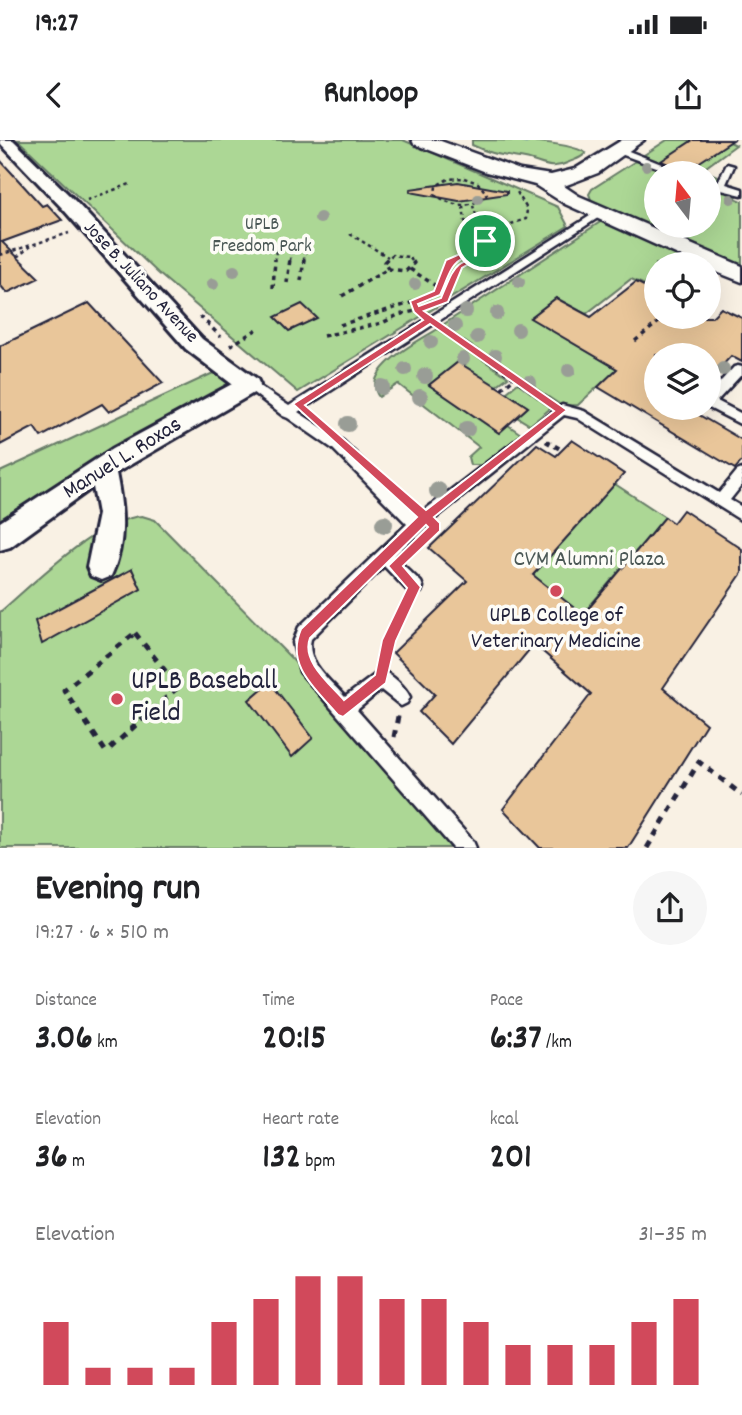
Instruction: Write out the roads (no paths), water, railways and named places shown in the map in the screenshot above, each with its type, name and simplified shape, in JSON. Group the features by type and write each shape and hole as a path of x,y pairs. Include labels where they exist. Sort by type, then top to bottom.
{"street":[{"name":"Jose B. Juliano Avenue","path":"5,140 194,344 249,385"},
{"path":"421,140 549,181 566,197 742,275"},
{"path":"549,181 573,177 626,145"},
{"name":"Manuel L. Roxas","path":"0,538 103,470 249,385"},
{"path":"101,567 111,514 103,470"}],"lane":[{"path":"626,145 657,161"},
{"path":"730,166 721,185 742,192"},
{"path":"287,413 601,212"},
{"path":"742,372 738,370 709,402 742,419"},
{"name":"Jose B. Juliano Avenue","path":"249,385 338,445 416,524"},
{"path":"466,848 306,667 302,643 305,634 416,524 562,410 580,414 742,515"},
{"path":"720,502 742,475"},
{"path":"384,556 415,587"},
{"path":"343,710 381,678 401,697"}],"place":[{"name":"UPLB College of Veterinary Medicine","path":"556,591"},
{"name":"UPLB Baseball Field","path":"117,699"}],"park label":[{"name":"UPLB Freedom Park","path":"262,236"},
{"name":"CVM Alumni Plaza","path":"589,560"}]}
